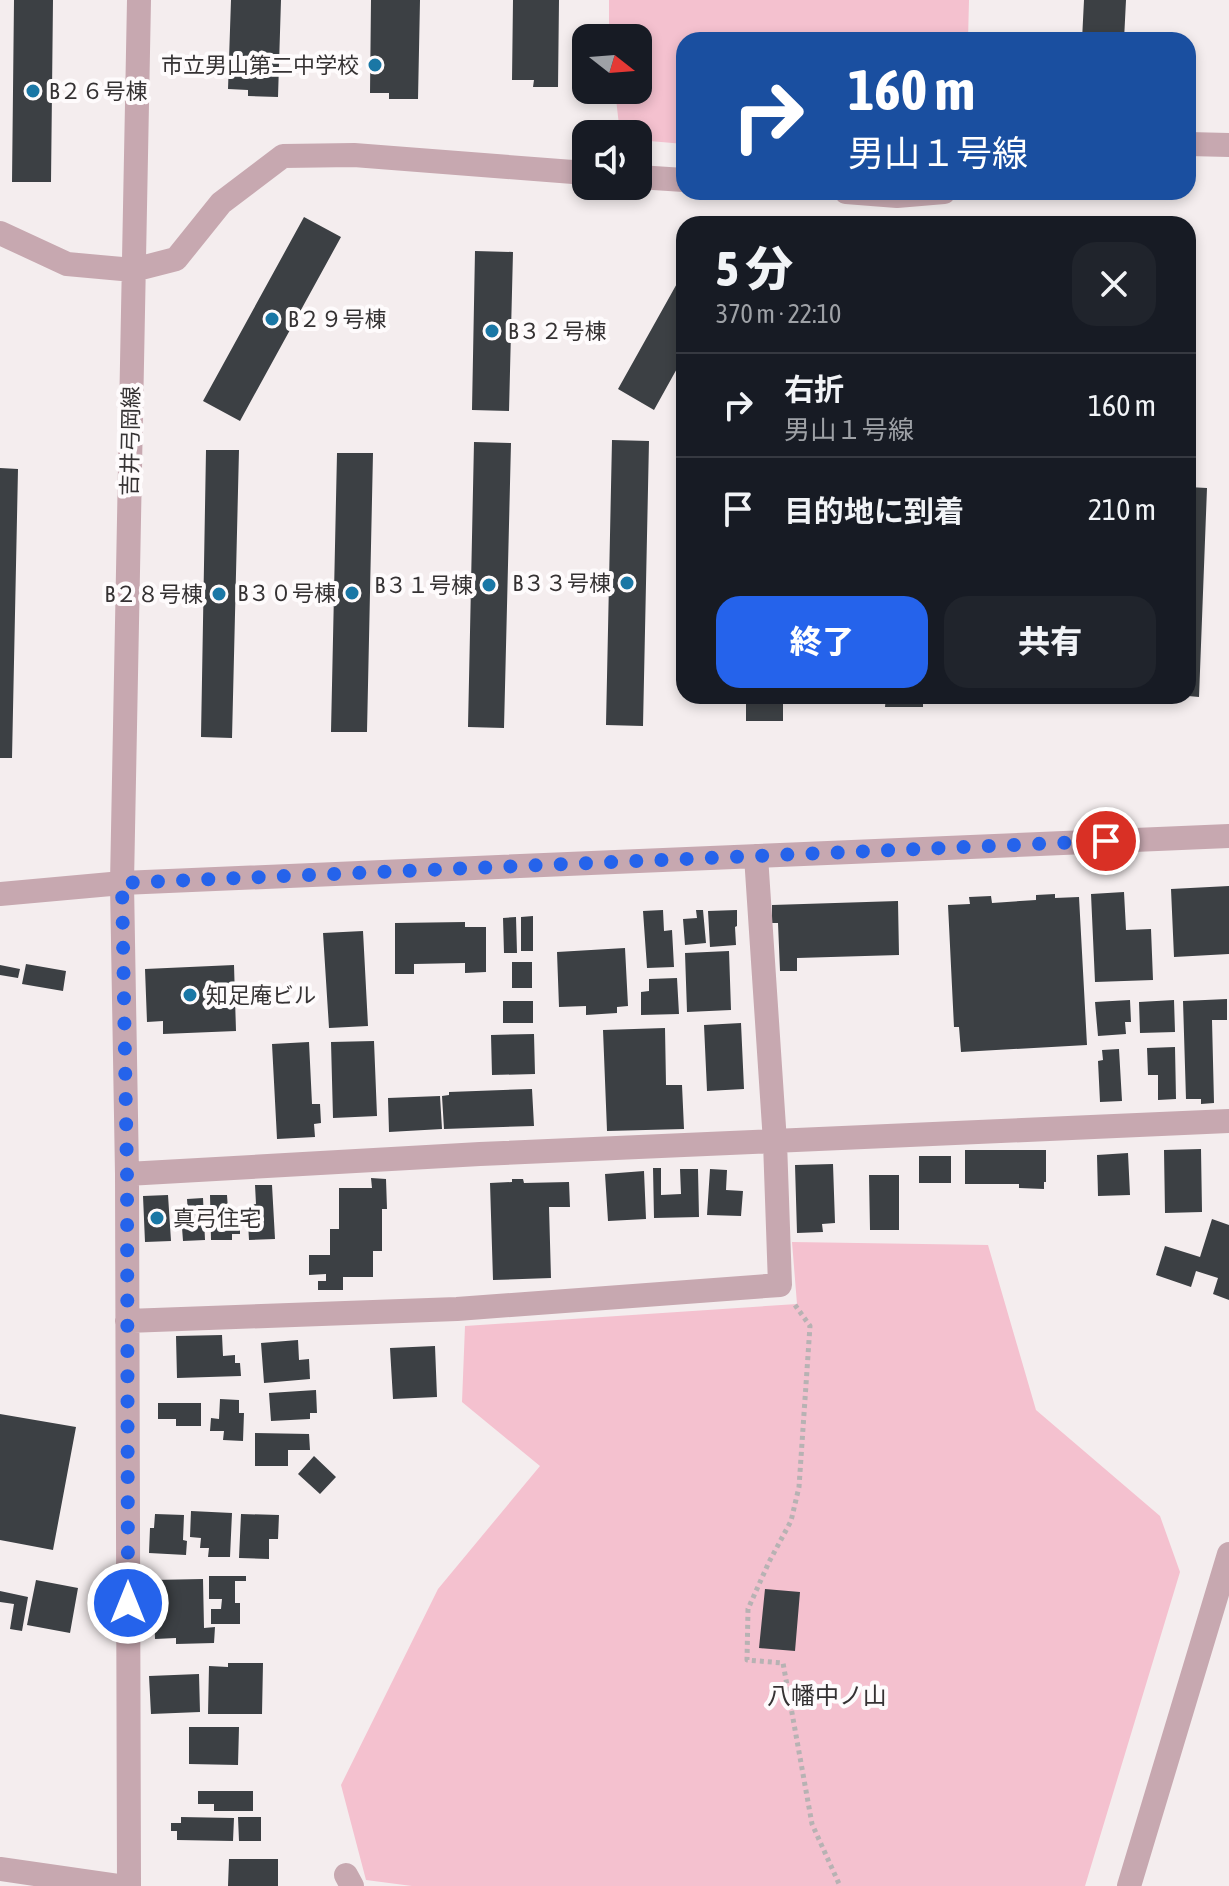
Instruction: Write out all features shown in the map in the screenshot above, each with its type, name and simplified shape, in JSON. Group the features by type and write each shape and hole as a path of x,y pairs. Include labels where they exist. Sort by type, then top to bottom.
{"street":[{"name":"吉井弓岡線","path":"129,1886 127,1174 122,883 139,0"},
{"path":"1196,144 1229,145"},
{"path":"0,233 67,264 133,270 176,259 221,203 283,156 354,155 572,172"},
{"path":"652,178 676,179"},
{"path":"0,894 122,883 1229,836"},
{"path":"127,1321 457,1309 780,1285 775,1142 756,856"},
{"path":"127,1174 480,1154 1229,1121"},
{"path":"1129,1886 1218,1631 1229,1554"},
{"path":"0,1869 118,1886"}],"path":[{"path":"780,1285 810,1326 799,1487 791,1521 748,1609 747,1660 783,1663 812,1824 840,1886"}],"shaded area":[{"path":"609,0 969,0 968,32 676,32 676,143 652,141 652,120 618,120 617,104 652,104 652,24 609,24"},
{"path":"792,1242 988,1245 1036,1410 1160,1516 1180,1572 1085,1886 412,1886 366,1880 341,1785 438,1589 540,1466 462,1402 465,1326 797,1304"}],"building":[{"name":"B２６号棟","path":"14,0 53,0 51,182 12,182"},
{"path":"231,0 281,0 278,97 248,96 248,90 228,89"},
{"path":"371,0 420,0 418,99 389,99 389,93 370,93"},
{"path":"513,0 559,0 558,87 533,87 534,80 512,80"},
{"path":"1084,0 1126,0 1124,32 1082,32"},
{"name":"B２９号棟","path":"304,217 341,237 240,421 203,401"},
{"name":"B３２号棟","path":"475,251 513,252 509,411 472,410"},
{"path":"676,285 676,370 654,410 618,389"},
{"name":"B３３号棟","path":"612,440 649,441 643,726 606,725"},
{"name":"B３１号棟","path":"474,442 511,443 504,728 468,727"},
{"name":"B２８号棟","path":"206,450 239,450 232,738 201,737"},
{"name":"B３０号棟","path":"337,453 373,453 367,732 331,732"},
{"path":"0,468 18,469 12,758 0,758"},
{"path":"1196,487 1207,488 1199,697 1196,697"},
{"path":"746,704 783,704 783,721 746,721"},
{"path":"885,704 923,704 923,707 885,707"},
{"path":"1229,886 1229,954 1174,957 1171,889"},
{"path":"1124,892 1126,930 1151,929 1153,980 1095,982 1091,894"},
{"path":"1055,894 1055,898 1079,897 1087,1045 961,1052 959,1027 954,1027 948,905 970,904 969,897 991,896 992,903 1036,900 1036,895"},
{"path":"898,901 899,955 797,958 797,971 780,971 778,923 772,923 772,905"},
{"path":"663,910 664,931 672,930 674,967 647,968 643,911"},
{"path":"696,910 703,910 706,943 685,945 683,919 697,918"},
{"path":"737,910 736,945 710,947 708,911"},
{"path":"533,916 533,951 521,951 521,917"},
{"path":"516,917 517,953 504,953 503,918"},
{"path":"465,922 465,927 486,927 486,972 465,973 465,963 414,964 414,974 395,974 395,923"},
{"path":"363,931 368,1026 329,1028 323,933"},
{"path":"625,948 628,1006 617,1007 617,1013 586,1015 586,1006 559,1007 557,952"},
{"path":"729,951 731,1010 687,1012 685,953"},
{"path":"512,962 532,962 532,988 512,988"},
{"path":"26,964 66,971 63,991 22,984"},
{"path":"0,965 20,969 18,978 0,975"},
{"name":"知足庵ビル","path":"234,965 236,1031 163,1034 163,1021 147,1022 145,969"},
{"path":"677,978 679,1014 641,1015 641,992 649,991 649,979"},
{"path":"1227,999 1227,1020 1212,1020 1214,1103 1201,1104 1201,1099 1186,1099 1183,1001"},
{"path":"1130,1000 1131,1022 1125,1022 1126,1034 1098,1036 1095,1002"},
{"path":"1174,1000 1175,1032 1140,1033 1139,1002"},
{"path":"503,1001 533,1001 533,1023 503,1023"},
{"path":"741,1023 744,1089 707,1091 704,1025"},
{"path":"665,1028 666,1085 682,1085 684,1129 607,1131 603,1030"},
{"path":"534,1034 535,1074 492,1075 491,1035"},
{"path":"374,1041 377,1116 333,1118 331,1042"},
{"path":"309,1042 312,1104 320,1104 321,1123 314,1124 315,1137 277,1139 272,1044"},
{"path":"1175,1047 1176,1099 1158,1100 1158,1075 1148,1075 1147,1048"},
{"path":"1119,1049 1122,1101 1100,1102 1098,1061 1103,1060 1102,1050"},
{"path":"532,1089 534,1126 444,1129 442,1096 449,1095 449,1092"},
{"path":"440,1096 442,1129 389,1132 388,1098"},
{"path":"1201,1149 1202,1212 1165,1213 1164,1150"},
{"path":"965,1150 1046,1150 1044,1189 1019,1188 1019,1184 965,1184"},
{"path":"1128,1153 1130,1195 1098,1196 1097,1155"},
{"path":"919,1156 951,1156 951,1183 919,1183"},
{"path":"833,1164 835,1223 822,1224 823,1232 797,1233 795,1165"},
{"path":"653,1168 661,1168 661,1195 681,1194 680,1169 698,1169 699,1217 654,1218"},
{"path":"710,1169 727,1170 726,1190 743,1191 741,1216 707,1215"},
{"path":"644,1171 646,1219 608,1221 605,1174"},
{"path":"869,1175 899,1175 899,1230 870,1230"},
{"path":"371,1178 386,1179 387,1209 382,1209 382,1251 373,1251 373,1277 343,1277 343,1290 318,1290 318,1281 326,1281 326,1274 309,1275 309,1255 330,1255 330,1229 339,1229 339,1188 372,1188"},
{"path":"512,1179 523,1179 524,1183 569,1182 570,1207 549,1207 551,1278 493,1280 490,1183 512,1182"},
{"path":"255,1185 272,1185 275,1239 249,1240 247,1205 256,1204"},
{"name":"真弓住宅","path":"168,1195 171,1241 145,1242 143,1196"},
{"path":"210,1195 227,1195 228,1210 240,1210 240,1234 232,1234 232,1240 211,1240"},
{"path":"203,1198 205,1240 183,1241 181,1214 188,1214 187,1199"},
{"path":"1212,1219 1229,1225 1229,1300 1213,1294 1218,1278 1196,1271 1191,1287 1156,1275 1165,1246 1200,1257"},
{"path":"222,1335 223,1356 235,1355 235,1363 240,1363 241,1376 177,1378 176,1336"},
{"path":"298,1340 299,1360 309,1359 310,1379 264,1383 261,1343"},
{"path":"435,1346 437,1397 393,1399 390,1348"},
{"path":"316,1390 317,1413 310,1413 310,1419 271,1421 269,1393"},
{"path":"220,1399 239,1400 239,1413 244,1413 243,1441 223,1440 224,1431 210,1431 211,1418 219,1419"},
{"path":"158,1403 201,1403 201,1426 176,1426 176,1419 158,1419"},
{"path":"0,1414 76,1427 53,1550 0,1540"},
{"path":"255,1433 309,1434 310,1450 288,1450 288,1466 255,1466"},
{"path":"314,1456 336,1477 320,1494 298,1474"},
{"path":"191,1511 232,1513 230,1557 208,1557 209,1548 200,1548 201,1538 190,1537"},
{"path":"155,1514 184,1515 186,1555 149,1553 150,1528 154,1528"},
{"path":"241,1514 279,1515 278,1539 269,1539 269,1559 239,1558"},
{"path":"209,1576 246,1576 246,1581 235,1581 235,1603 240,1603 240,1624 211,1624 211,1609 221,1609 222,1599 209,1599"},
{"path":"203,1579 204,1628 215,1627 214,1643 176,1644 176,1638 155,1639 153,1580"},
{"path":"36,1580 78,1588 70,1633 27,1625"},
{"path":"765,1589 800,1592 795,1651 759,1648"},
{"path":"0,1591 28,1597 22,1631 10,1629 14,1604 0,1602"},
{"path":"228,1663 263,1663 262,1714 208,1714 209,1666 228,1667"},
{"path":"199,1674 200,1712 151,1714 149,1676"},
{"path":"189,1727 239,1727 238,1765 189,1764"},
{"path":"198,1791 253,1791 253,1811 214,1811 214,1804 198,1804"},
{"path":"181,1817 234,1818 233,1841 177,1840 177,1831 171,1831 171,1823 181,1823"},
{"path":"238,1817 261,1817 261,1841 239,1841"},
{"path":"229,1859 278,1859 278,1886 228,1886"}],"place":[{"name":"市立男山第二中学校","path":"375,65"},
{"name":"B２６号棟","path":"33,91"},
{"name":"B２９号棟","path":"272,319"},
{"name":"B３２号棟","path":"492,331"},
{"name":"B３３号棟","path":"627,583"},
{"name":"B３１号棟","path":"489,585"},
{"name":"B３０号棟","path":"352,593"},
{"name":"B２８号棟","path":"219,594"},
{"name":"知足庵ビル","path":"190,995"},
{"name":"真弓住宅","path":"157,1218"}],"district":[{"name":"八幡中ノ山","path":"827,1695"}],"route":[{"path":"128,1603 127,1174 122,883 1106,841"}]}
